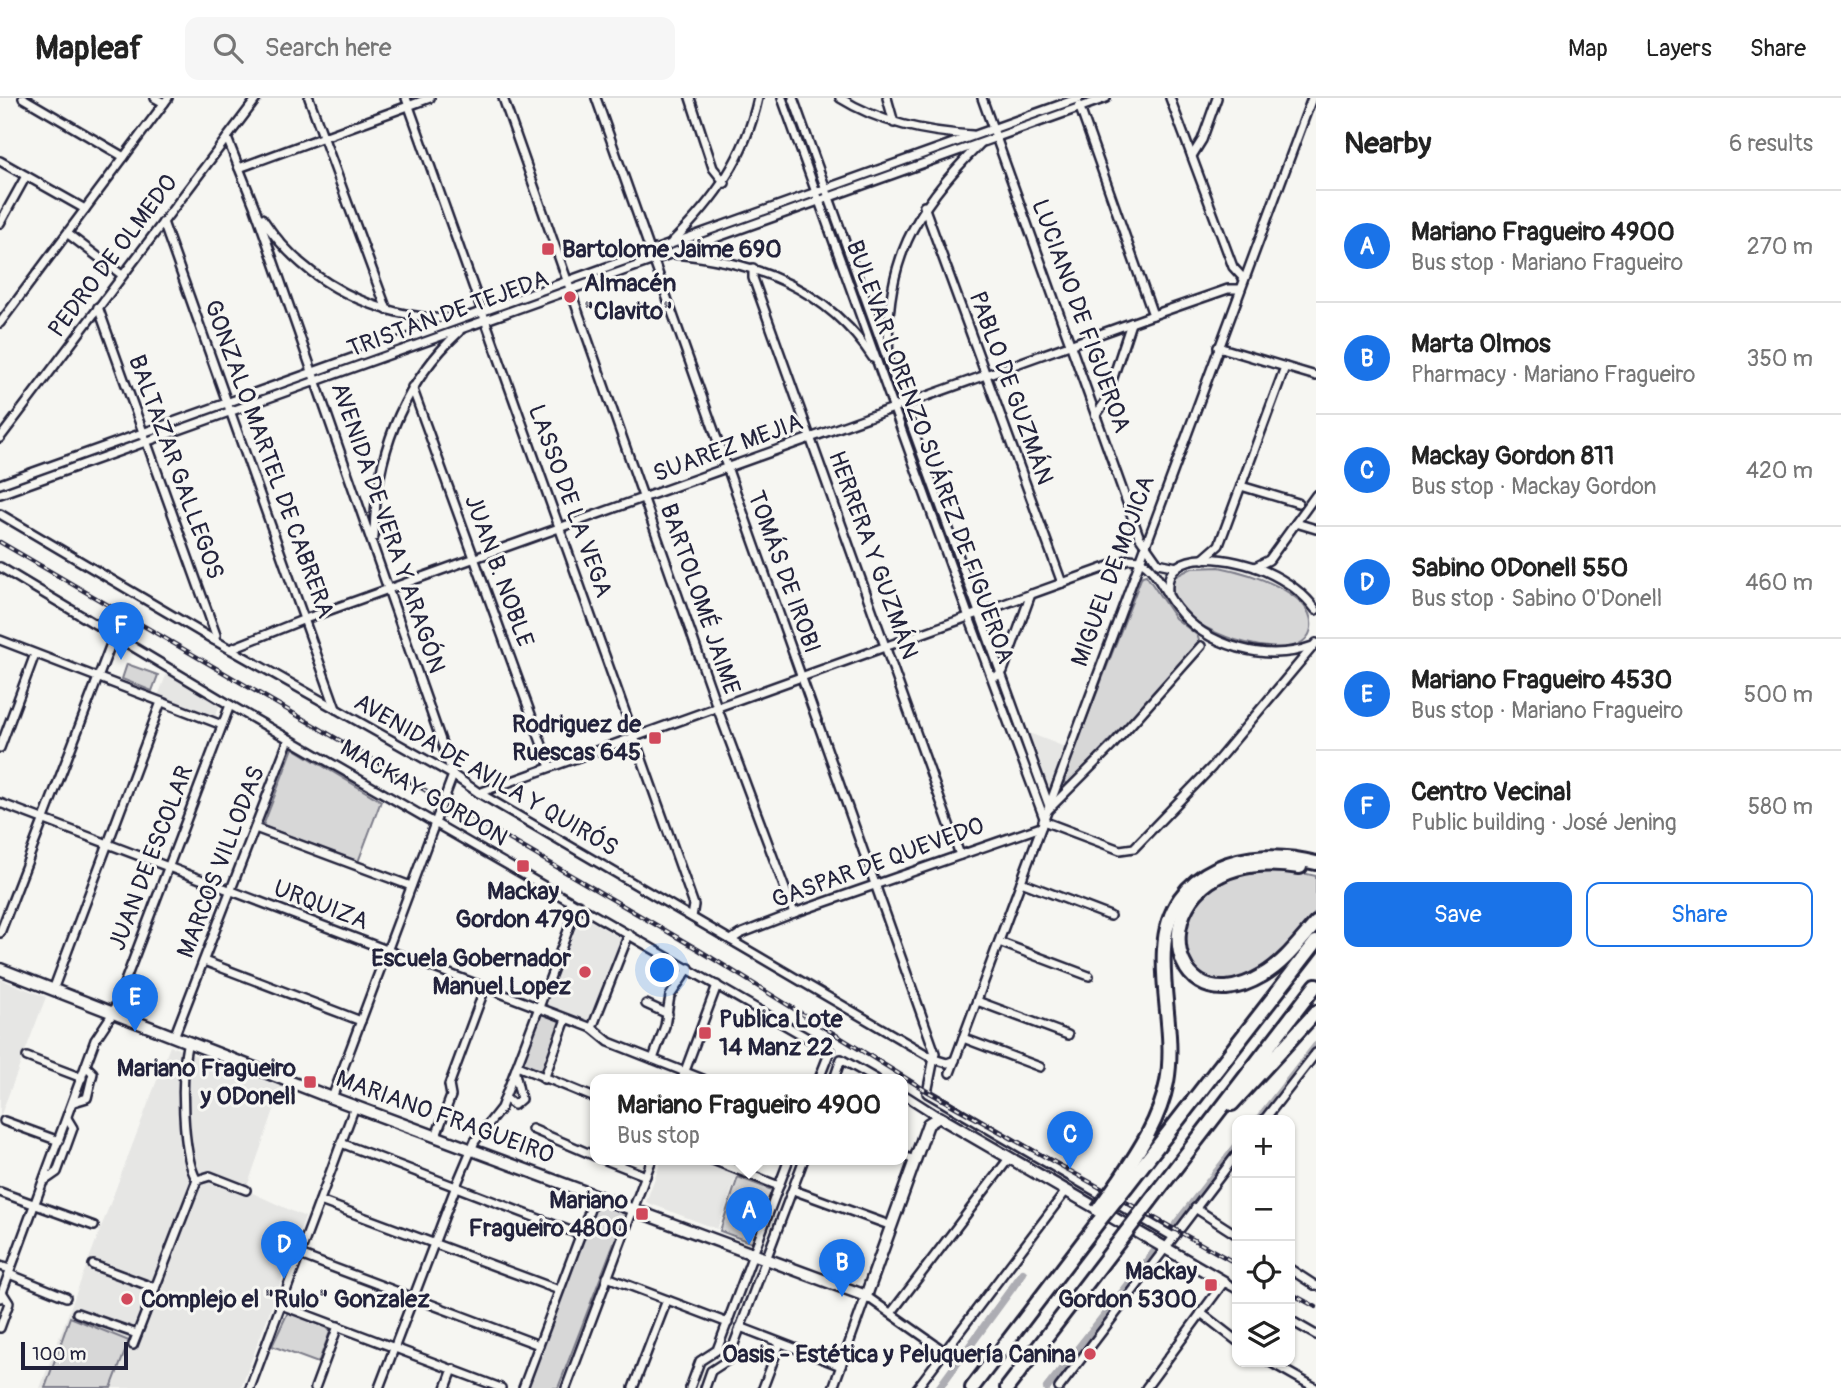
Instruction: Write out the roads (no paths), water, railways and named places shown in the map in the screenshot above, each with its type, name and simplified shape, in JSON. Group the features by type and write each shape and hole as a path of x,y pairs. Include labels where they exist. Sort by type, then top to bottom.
{"highway":[{"path":"1122,1184 1151,1128 1167,1082 1170,1038 1164,951 1166,932 1179,903 1201,877 1236,859 1278,856 1316,863"},
{"path":"1316,871 1263,864 1238,869 1218,877 1186,908 1177,932 1178,950 1185,966 1196,978 1211,986 1236,986 1269,971 1316,923"},
{"path":"971,1388 1122,1184 1316,942"},
{"path":"1007,1388 1316,985"},
{"path":"1213,1120 1242,1095 1316,1012"}],"main road":[{"name":"MARIANO FRAGUEIRO","path":"0,969 332,1098 866,1296"},
{"path":"866,1296 928,1124 935,1114 1224,1282"}],"street":[{"path":"23,98 124,157"},
{"path":"0,323 166,101 155,98"},
{"name":"PEDRO DE OLMEDO","path":"0,438 257,98"},
{"path":"309,98 387,310"},
{"path":"239,168 408,102 430,98"},
{"name":"BARTOLOMÉ JAIME","path":"503,98 717,707 794,913"},
{"name":"TOMÁS DE IROBI","path":"596,98 726,468 877,884 934,1059"},
{"path":"690,98 713,168 725,183"},
{"path":"669,244 725,183 744,146 758,98"},
{"name":"BULEVAR LORENZO SUÁREZ DE FIGUEROA","path":"782,98 879,368 899,408 1000,674 1045,817"},
{"name":"BULEVAR LORENZO SUÁREZ DE FIGUEROA","path":"793,98 889,366 899,408 969,617 1045,817"},
{"path":"840,98 894,123 979,139"},
{"path":"887,98 894,123"},
{"name":"LUCIANO DE FIGUEROA","path":"982,98 1144,546"},
{"name":"TRISTÁN DE TEJEDA","path":"0,494 229,403 463,329 829,198 1078,100 1106,98"},
{"path":"1170,98 1233,267 1244,279"},
{"path":"1192,156 1202,140 1217,98"},
{"name":"MIGUEL DE MOJICA","path":"950,1073 1312,98"},
{"path":"1078,100 1153,315"},
{"name":"LASSO DE LA VEGA","path":"408,102 694,905 692,917"},
{"name":"AVENIDA DE VERA Y ARAGÓN","path":"227,138 315,376 453,775"},
{"path":"889,366 888,323 894,277 906,238 938,187 979,139"},
{"name":"TRISTÁN DE TEJEDA","path":"0,484 232,411 457,319 825,188 979,139"},
{"path":"0,161 85,209"},
{"path":"0,223 26,176"},
{"name":"PABLO DE GUZMÁN","path":"924,206 1062,583"},
{"path":"255,208 276,240 300,263 351,296 387,310 417,317 457,319"},
{"name":"GONZALO MARTEL DE CABRERA","path":"163,222 336,710"},
{"path":"68,234 122,275"},
{"path":"670,254 719,259 753,268 788,282 831,310 857,334 879,368"},
{"name":"HERRERA Y GUZMÁN","path":"753,268 753,278 960,855"},
{"name":"SUAREZ MEJIA","path":"230,649 1153,315 1228,289 1240,289"},
{"name":"BALTAZAR GALLEGOS","path":"98,307 216,635 214,640"},
{"path":"1096,415 1105,402 1131,323"},
{"path":"374,545 378,476 394,422 412,387 441,349 463,329"},
{"path":"1218,347 1316,376"},
{"path":"1230,561 1220,554 1219,545 1285,367"},
{"name":"JUAN B. NOBLE","path":"412,387 550,767"},
{"path":"1241,486 1298,503"},
{"path":"1255,567 1269,560 1316,495"},
{"name":"AVENIDA DE AVILA Y QUIRÓS","path":"0,514 214,640 453,775 479,793 934,1059 947,1063 955,1060"},
{"path":"1296,523 1316,530"},
{"path":"1203,559 1219,545"},
{"path":"1144,546 1158,563 1168,567 1203,559 1230,561 1255,567 1295,588 1316,610"},
{"path":"479,793 1129,559 1139,560 1151,569 1176,607 1198,629 1220,641 1252,651 1285,653 1315,644"},
{"path":"1269,560 1269,571 1274,576"},
{"name":"MACKAY GORDON","path":"0,567 230,705 689,968 830,1052 822,1074"},
{"path":"1168,595 1168,579 1177,567"},
{"path":"991,678 1000,674 1028,608 1031,594"},
{"path":"1198,629 1203,639 1201,646"},
{"path":"0,933 114,635"},
{"path":"0,640 222,725"},
{"path":"1220,641 1209,640 1201,646 1045,817 1120,850 1134,848 1212,767 1315,644"},
{"path":"1285,653 1293,660 1293,673"},
{"path":"0,748 36,654"},
{"path":"53,990 161,702"},
{"name":"JUAN DE ESCOLAR","path":"1,1295 95,1040 113,1013 230,705"},
{"name":"MARCOS VILLODAS","path":"174,1037 289,739"},
{"path":"332,1098 453,775"},
{"name":"URQUIZA","path":"0,803 592,1028 609,1042 653,1059 681,1074"},
{"name":"GASPAR DE QUEVEDO","path":"731,940 740,933 960,855 1045,817"},
{"path":"255,828 411,886"},
{"path":"1021,882 1110,916"},
{"path":"379,1388 471,1149 505,1098 578,904"},
{"path":"592,1028 629,934"},
{"path":"999,942 1089,976"},
{"path":"204,961 361,1021"},
{"path":"653,1059 668,1014 670,996 689,968"},
{"path":"683,1074 717,985"},
{"path":"436,1136 451,1096 449,1085 485,988"},
{"path":"976,1002 1068,1035"},
{"path":"646,1004 668,1014"},
{"path":"544,1079 566,1019"},
{"path":"963,1038 1040,1067"},
{"path":"188,1042 182,1071 188,1164 197,1180"},
{"path":"1268,1115 1316,1054"},
{"path":"27,1057 82,1078"},
{"path":"836,1074 841,1059 867,1074"},
{"path":"934,1059 925,1090 937,1100 1172,1236"},
{"path":"74,1102 87,1098 93,1081 93,1073 86,1066"},
{"path":"516,1069 590,1096"},
{"path":"505,1098 514,1105 521,1099 516,1069"},
{"path":"908,1097 935,1114 937,1100"},
{"path":"250,1388 355,1106"},
{"path":"44,1181 57,1172 73,1128 67,1118"},
{"path":"4,1121 59,1142"},
{"path":"532,1129 590,1154"},
{"path":"341,1143 581,1235"},
{"path":"892,1312 1010,1157"},
{"path":"908,1158 915,1160"},
{"path":"1059,1388 1232,1160"},
{"path":"618,1165 646,1176"},
{"path":"566,1388 650,1165"},
{"path":"725,1165 779,1186"},
{"path":"690,1388 700,1361 718,1350 787,1165"},
{"path":"705,1388 711,1371 728,1360 802,1165"},
{"path":"197,1180 210,1177 246,1190"},
{"path":"132,1345 197,1180"},
{"path":"793,1191 891,1226"},
{"path":"917,1388 1066,1191"},
{"path":"0,1192 94,1226"},
{"path":"523,1388 595,1196"},
{"path":"320,1201 559,1290"},
{"path":"1195,1208 1232,1232"},
{"path":"300,1255 538,1345"},
{"path":"93,1265 155,1288"},
{"path":"0,1266 66,1297"},
{"path":"1295,1272 1316,1286"},
{"path":"607,1277 728,1323"},
{"path":"1151,1386 1224,1282 1232,1286"},
{"path":"0,1328 9,1303 1,1295"},
{"path":"833,1388 866,1296"},
{"name":"MARIANO FRAGUEIRO","path":"866,1296 944,1351"},
{"path":"633,1388 667,1300"},
{"path":"281,1305 501,1388"},
{"path":"77,1313 137,1334"},
{"path":"1202,1313 1232,1336"},
{"path":"1295,1323 1316,1335"},
{"path":"315,1388 338,1326"},
{"path":"740,1327 841,1366"},
{"path":"763,1388 780,1343"},
{"path":"1279,1367 1316,1388"},
{"path":"446,1388 453,1369"}],"waterway":[{"path":"1262,1115 1316,1046"},
{"path":"1176,1224 1232,1152"},
{"path":"1047,1388 1155,1251"},
{"path":"939,1388 1023,1273"}],"railway":[{"path":"0,542 699,950 899,1074"},
{"path":"908,1079 1232,1261"},
{"path":"1295,1296 1316,1307"}],"place":[{"name":"Bartolome Jaime 690","path":"548,249"},
{"name":"Almacén \"Clavito\"","path":"570,297"},
{"name":"Centro Vecinal","path":"121,660"},
{"name":"Rodriguez de Ruescas 645","path":"655,738"},
{"name":"Mackay Gordon 4790","path":"523,866"},
{"name":"Escuela Gobernador Manuel Lopez","path":"585,972"},
{"name":"Mariano Fragueiro 4530","path":"135,1032"},
{"name":"Publica Lote 14 Manz 22","path":"705,1033"},
{"name":"Mariano Fragueiro y ODonell","path":"310,1082"},
{"name":"Mackay Gordon 811","path":"1070,1169"},
{"name":"Mariano Fragueiro 4800","path":"642,1214"},
{"name":"Mariano Fragueiro 4900","path":"749,1245"},
{"name":"Sabino ODonell 550","path":"284,1279"},
{"name":"Mackay Gordon 5300","path":"1211,1285"},
{"name":"Marta Olmos","path":"842,1297"},
{"name":"Complejo el \"Rulo\" Gonzalez","path":"127,1299"},
{"name":"Oasis - Estética y Peluquería Canina","path":"1090,1354"}]}
